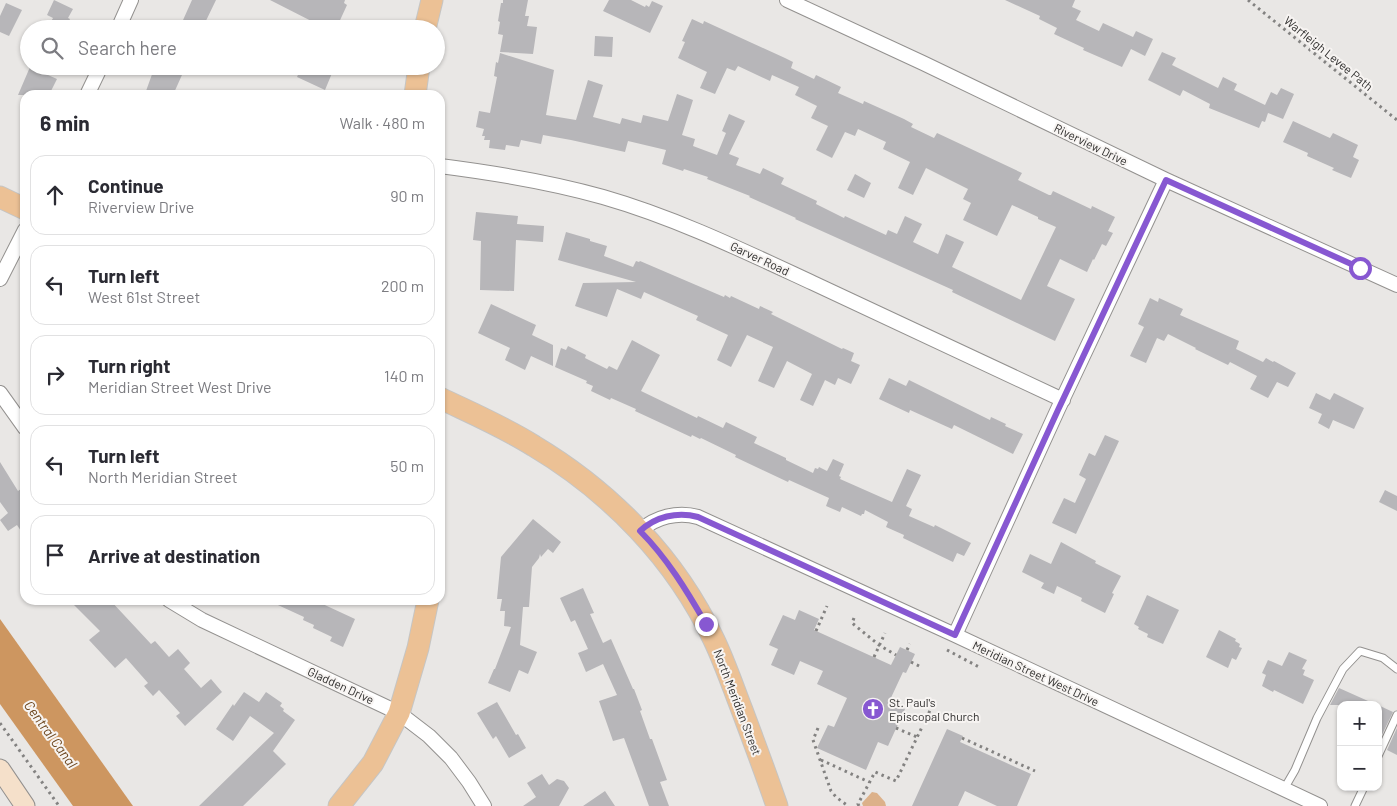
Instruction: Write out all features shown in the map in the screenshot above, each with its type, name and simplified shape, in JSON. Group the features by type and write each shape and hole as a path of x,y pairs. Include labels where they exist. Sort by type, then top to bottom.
{"main road":[{"path":"428,20 432,0"},
{"path":"416,90 418,75"},
{"path":"0,197 20,207"},
{"name":"North Meridian Street","path":"445,400 510,432 553,457 595,488 640,531 671,568 693,601 714,639 777,806"},
{"path":"339,806 373,763 400,713 418,648 427,605"},
{"path":"0,769 26,806"}],"street":[{"path":"122,20 131,0"},
{"name":"Riverview Drive","path":"787,0 1166,180 1397,285"},
{"path":"89,90 97,75"},
{"name":"Garver Road","path":"445,167 562,186 605,197 662,216 724,242 1063,400"},
{"path":"955,635 1166,180"},
{"path":"0,280 20,240"},
{"path":"0,393 20,421"},
{"name":"Meridian Street West Drive","path":"640,531 647,525 664,517 684,514 698,517 1320,806"},
{"name":"Gladden Drive","path":"177,605 202,620 400,713 446,752 469,782 484,806"}],"lane":[{"path":"1284,789 1343,670 1360,652 1383,658 1397,669"},
{"path":"1382,747 1397,715"},
{"path":"1355,806 1362,791"}],"path":[{"name":"Warfleigh Levee Path","path":"1248,0 1397,120"},
{"path":"816,631 827,606"},
{"path":"854,618 852,623 879,645 896,655"},
{"path":"874,657 885,632"},
{"path":"906,650 910,644"},
{"path":"940,646 979,667"},
{"path":"912,662 921,667"},
{"path":"926,719 932,706"},
{"path":"0,723 59,806"},
{"path":"853,806 858,805 874,772 896,781 923,725"},
{"path":"818,728 812,740 831,791 848,806"},
{"path":"896,728 917,737"},
{"path":"962,738 1035,771"},
{"path":"820,760 869,782"}],"shaded area":[{"path":"872,792 877,793 886,806 863,806 862,803"}],"water":[{"name":"Central Canal","path":"0,619 133,806 73,806 0,704"}],"building":[{"path":"54,0 73,9 68,18 70,20 52,20 53,18 47,15"},
{"path":"192,0 216,0 206,20 183,20"},
{"path":"270,0 345,0 344,3 347,5 340,20 309,20"},
{"path":"503,0 528,0 525,16 529,16 527,26 537,27 533,54 500,52 503,35 498,34 500,22 498,21"},
{"path":"609,0 631,0 645,7 646,5 649,7 652,1 663,6 650,33 603,11"},
{"path":"1005,0 1075,0 1072,7 1081,11 1076,20 1099,31 1103,23 1133,37 1136,31 1153,39 1145,56 1131,49 1122,67 1083,50 1084,48 1054,34 1057,28 1039,19 1040,16"},
{"path":"6,3 22,10 9,36 0,32 0,16"},
{"path":"692,19 703,24 704,21 785,58 793,62 791,68 814,79 816,75 841,87 838,93 863,104 864,101 904,119 913,124 911,127 934,138 937,133 1022,173 1018,180 1049,195 1053,191 1091,209 1092,206 1115,217 1108,231 1113,233 1106,246 1102,244 1087,272 1060,259 1047,286 1075,299 1055,341 952,292 953,290 795,219 750,196 707,179 708,177 662,164 666,150 628,141 625,152 543,135 541,144 521,140 519,147 506,145 505,150 489,148 490,140 484,140 485,136 482,136 484,129 476,127 479,111 490,113 497,77 494,76 496,62 498,63 500,53 554,70 546,115 576,120 588,80 603,85 593,117 620,124 622,118 641,123 643,115 668,121 677,94 693,100 682,135 695,139 693,146 717,155 726,133 722,131 729,114 745,121 729,154 739,158 736,165 760,174 763,168 784,178 781,184 817,201 816,204 886,235 888,230 897,234 905,216 922,224 913,242 938,254 946,234 964,242 952,267 1021,300 1056,227 1012,205 997,236 963,220 971,203 963,199 968,189 926,168 913,195 898,188 910,162 883,149 886,142 858,129 855,136 845,132 832,158 816,150 828,126 811,118 817,106 795,95 799,87 772,75 770,81 738,66 735,71 727,68 715,94 700,88 707,72 678,58 685,42 682,41"},
{"path":"595,36 613,37 612,57 594,56"},
{"path":"1162,52 1176,58 1172,65 1218,88 1223,77 1237,84 1234,90 1265,105 1271,92 1277,95 1281,88 1294,94 1283,119 1268,113 1265,122 1262,121 1259,128 1209,108 1210,104 1183,90 1180,96 1148,80"},
{"path":"27,75 48,75 57,79 52,90 20,90"},
{"path":"152,75 182,75 175,90 146,90"},
{"path":"298,75 331,75 325,90 297,77"},
{"path":"1293,121 1330,138 1333,133 1358,145 1353,157 1359,160 1351,178 1307,156 1308,153 1283,142"},
{"path":"855,174 871,183 864,198 847,190"},
{"path":"476,212 518,216 517,224 544,226 543,242 516,240 514,291 480,290 481,241 473,240"},
{"path":"566,232 607,246 604,256 633,267 636,261 640,261 724,297 725,295 730,298 731,296 759,309 760,306 773,312 771,314 854,353 851,361 860,365 851,384 838,378 835,385 825,380 813,406 800,400 812,374 787,361 774,388 758,381 773,347 747,335 731,367 717,360 728,335 696,320 698,316 644,292 641,299 617,289 607,317 575,306 583,283 636,282 558,260"},
{"path":"1150,298 1158,302 1159,298 1183,309 1180,315 1239,341 1236,349 1263,362 1266,358 1274,361 1296,373 1288,387 1277,382 1268,398 1250,389 1257,376 1230,362 1228,365 1168,334 1164,341 1157,338 1146,363 1130,356 1144,327 1138,324"},
{"path":"491,304 536,325 532,335 553,345 553,366 531,356 525,370 505,360 510,348 478,333"},
{"path":"632,340 660,355 641,391 697,418 698,416 723,428 726,422 757,437 754,443 813,473 815,468 818,469 819,467 827,471 833,459 844,464 839,476 841,477 840,479 892,502 907,469 921,475 906,506 912,509 909,516 934,527 935,525 971,543 964,556 957,553 953,562 903,538 904,535 886,527 888,522 865,510 861,516 842,507 840,512 826,506 829,498 789,480 788,482 735,457 736,455 701,438 692,435 691,437 635,411 636,409 591,391 593,386 586,383 587,381 555,367 561,348 566,350 568,346 586,355 585,358 607,369 609,366 617,370"},
{"path":"889,378 906,386 909,380 990,420 991,417 1006,424 1005,426 1023,434 1013,454 954,425 952,429 910,410 909,413 879,399"},
{"path":"1316,393 1330,400 1334,393 1364,408 1354,429 1333,420 1329,429 1318,423 1322,414 1309,408"},
{"path":"1105,435 1119,441 1076,534 1052,523 1064,498 1075,503 1086,479 1079,475 1089,453 1095,456"},
{"path":"0,462 18,491 20,490 20,530 17,525 8,531 0,520 8,513 0,502"},
{"path":"1385,490 1397,496 1397,511 1379,502"},
{"path":"533,519 561,542 553,553 548,549 541,557 540,554 532,567 529,607 523,607 520,645 537,652 528,674 519,670 510,692 488,683 511,627 504,626 505,611 500,611 502,599 497,599 501,557"},
{"path":"1061,542 1096,561 1095,563 1121,576 1112,593 1114,594 1105,613 1081,601 1082,598 1057,586 1054,594 1041,588 1044,583 1022,572 1030,554 1051,564"},
{"path":"583,588 594,613 590,614 603,643 611,639 634,689 650,739 652,739 667,780 660,782 669,806 649,806 624,738 613,741 599,701 617,695 603,664 586,672 578,653 588,649 575,620 571,622 560,598"},
{"path":"1147,595 1179,610 1163,644 1147,637 1148,634 1138,629 1139,627 1134,624"},
{"path":"74,605 115,605 151,644 155,641 169,657 178,649 190,663 184,669 201,688 211,679 222,692 185,726 176,716 180,713 159,690 153,696 144,686 148,683 126,658 115,668 89,640 100,631"},
{"path":"278,605 325,605 355,619 343,647 330,641 332,637 313,628 314,625 303,620 304,617"},
{"name":"St. Paul's Episcopal Church","path":"799,610 819,619 814,630 891,665 900,647 915,654 906,673 903,672 889,702 905,709 888,746 878,742 866,770 817,748 828,725 834,727 847,698 817,684 823,671 800,661 794,675 771,665 778,649 769,645 783,615 795,620"},
{"path":"1219,630 1236,639 1235,641 1240,644 1239,647 1242,648 1236,660 1232,658 1228,668 1206,657"},
{"path":"1289,652 1307,660 1302,669 1305,670 1303,675 1314,680 1303,704 1262,686 1266,675 1262,673 1268,660 1282,666"},
{"path":"1339,688 1368,701 1337,701 1337,705 1330,705"},
{"path":"244,692 259,702 266,692 282,703 280,706 284,709 283,711 295,720 273,751 286,764 243,806 199,806 274,733 250,716 233,741 216,729 233,704 234,706"},
{"path":"497,702 516,735 518,734 526,748 509,758 496,736 493,739 477,713"},
{"path":"1382,707 1393,712 1382,735"},
{"path":"1397,728 1397,755 1387,750"},
{"path":"947,729 963,736 960,742 1031,774 1017,806 997,806 965,791 958,806 912,806"},
{"path":"542,774 549,785 557,779 564,781 569,788 559,806 523,806 536,797 527,783"},
{"path":"605,791 615,806 583,806"}],"place":[{"name":"St. Paul's Episcopal Church","path":"873,709"}],"route":[{"path":"706,624 671,568 640,531 647,525 664,517 676,515 684,514 698,517 955,635 1166,180 1360,268"}]}
